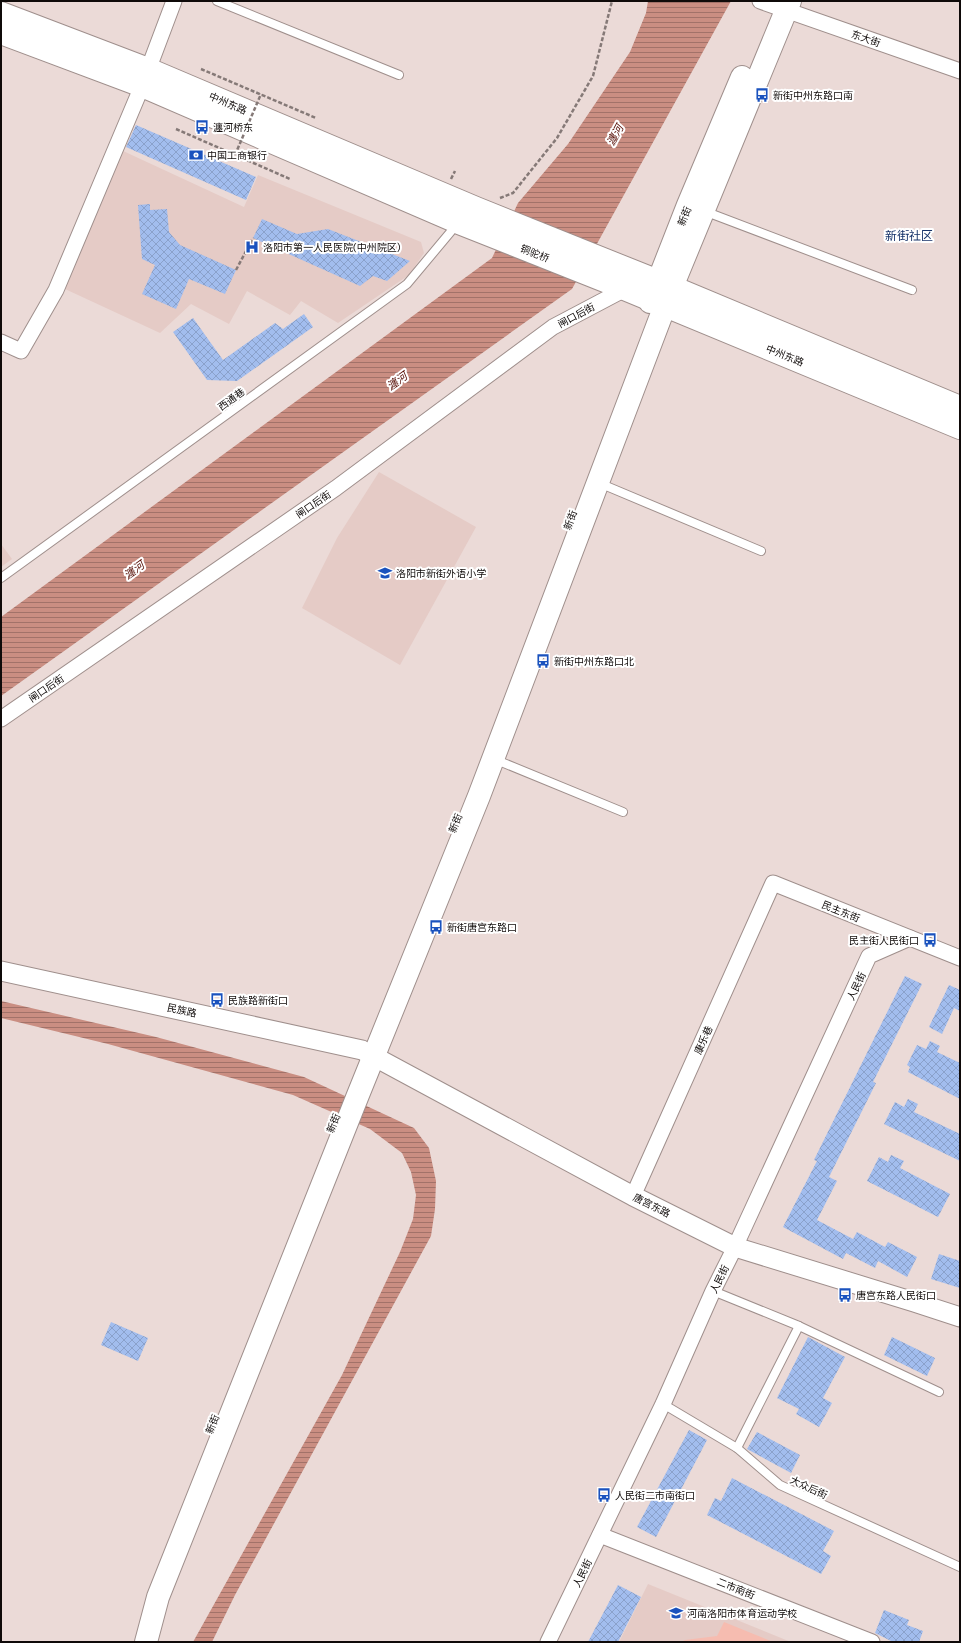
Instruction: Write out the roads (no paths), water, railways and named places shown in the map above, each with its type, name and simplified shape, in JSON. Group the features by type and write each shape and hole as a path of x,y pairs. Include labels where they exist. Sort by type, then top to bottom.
{"main road":[{"name":"新街","path":"368,1053 481,758 776,4"},
{"name":"中州东路","path":"1,13 459,223"},
{"name":"中州东路","path":"1,33 145,78 476,208"},
{"name":"铜驼桥","path":"476,208 617,279"},
{"name":"铜驼桥","path":"459,223 617,279"},
{"name":"中州东路","path":"617,279 662,293 960,407"},
{"name":"中州东路","path":"662,293 960,428"},
{"name":"新街","path":"146,1642 158,1597 352,1092 493,759 598,483 662,293"},
{"name":"新街","path":"130,1642 144,1595 336,1133"}],"street":[{"path":"1,342 21,351 56,290 145,78 174,1"},
{"name":"东大街","path":"776,4 960,72"},
{"name":"闸口后街","path":"1,719 336,488 617,279"},
{"name":"民主东街","path":"773,884 960,958"},
{"name":"康乐巷","path":"633,1196 773,884"},
{"name":"人民街","path":"548,1642 663,1404 713,1291 735,1247 869,956 910,938"},
{"name":"民族路","path":"1,971 368,1053"},
{"name":"唐宫东路","path":"368,1053 633,1196 735,1247 914,1302 960,1318"},
{"name":"二市南街","path":"600,1534 872,1642"}],"lane":[{"path":"217,1 399,75"},
{"path":"695,208 912,290"},
{"name":"西通巷","path":"1,578 407,284 459,223"},
{"path":"598,483 761,551"},
{"path":"493,759 623,812"},
{"path":"713,1291 799,1326 938,1392"},
{"path":"737,1448 799,1326"},
{"name":"大众后街","path":"663,1404 737,1448 780,1485 960,1567"}],"water":[{"name":"瀍河","path":"648,1 731,1 572,289 1,696 1,617 492,258 518,203 568,144 630,52 646,13"},
{"path":"1,1001 156,1037 304,1077 414,1128 429,1148 436,1181 435,1209 431,1236 235,1595 212,1642 193,1642 342,1375 400,1252 413,1219 416,1195 411,1172 402,1153 370,1129 293,1095 108,1044 1,1018"}],"place":[{"name":"新街中州东路口南","path":"762,95"},
{"name":"瀍河桥东","path":"202,127"},
{"name":"中国工商银行","path":"196,155"},
{"name":"洛阳市第一人民医院(中州院区)","path":"252,247"},
{"name":"洛阳市新街外语小学","path":"385,573"},
{"name":"新街中州东路口北","path":"543,661"},
{"name":"新街唐宫东路口","path":"436,927"},
{"name":"民主街人民街口","path":"930,940"},
{"name":"民族路新街口","path":"217,1000"},
{"name":"唐宫东路人民街口","path":"845,1295"},
{"name":"人民街二市南街口","path":"604,1495"},
{"name":"河南洛阳市体育运动学校","path":"676,1613"}],"district":[{"name":"新街社区","path":"909,236"}]}
